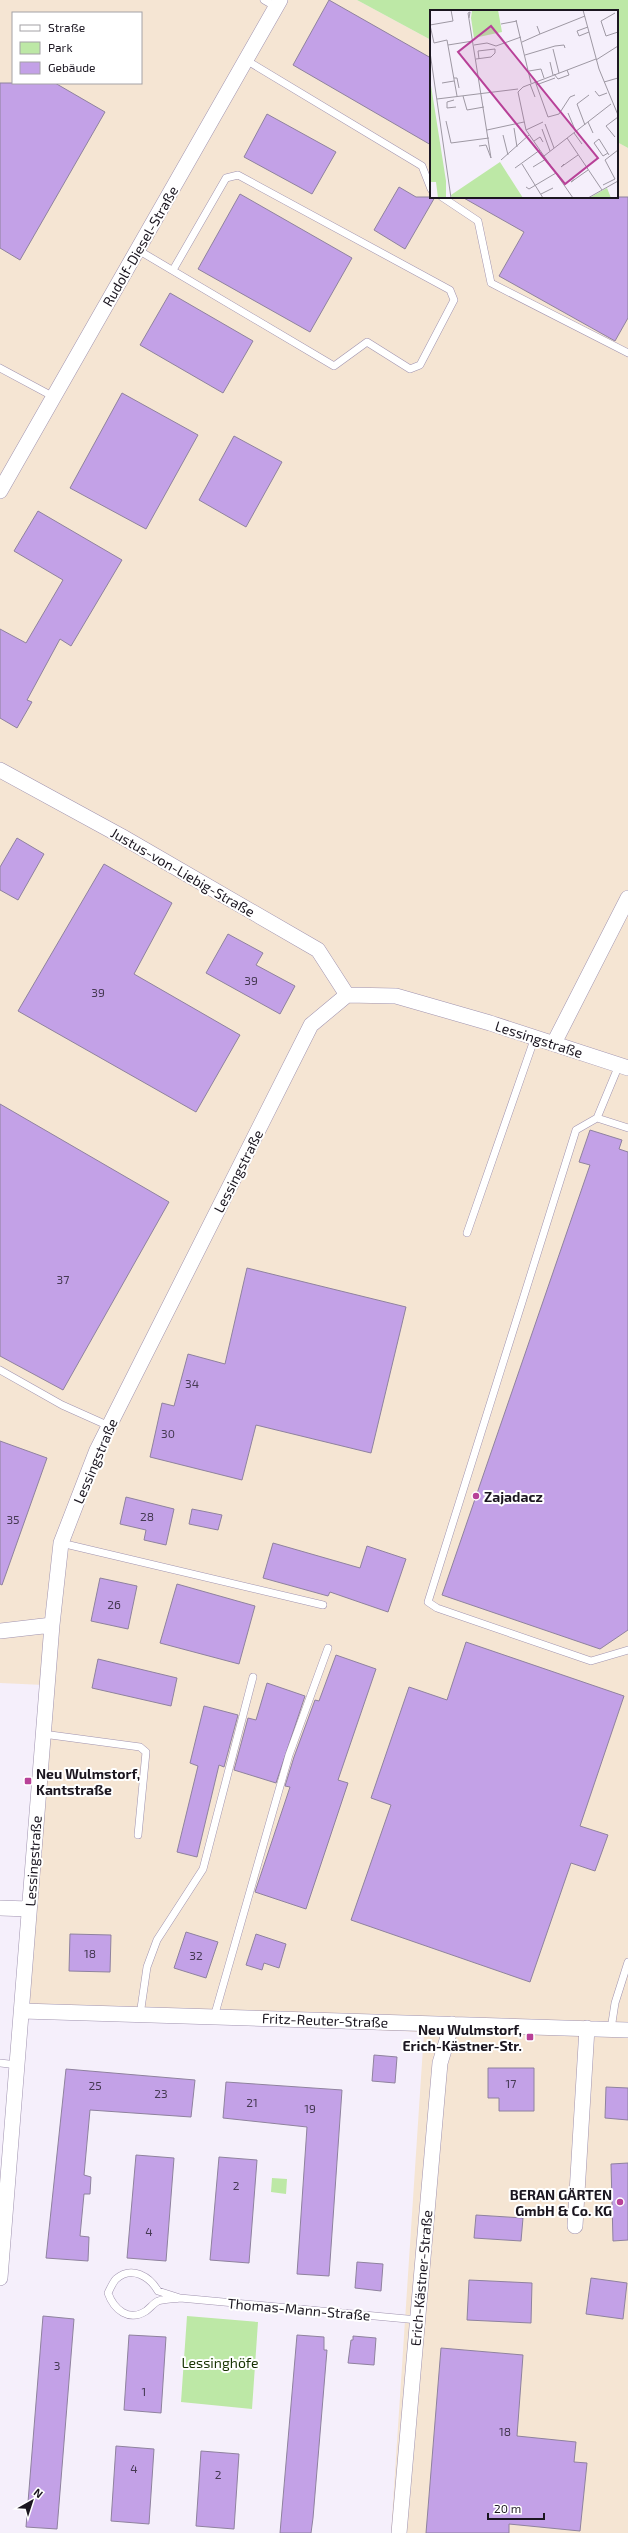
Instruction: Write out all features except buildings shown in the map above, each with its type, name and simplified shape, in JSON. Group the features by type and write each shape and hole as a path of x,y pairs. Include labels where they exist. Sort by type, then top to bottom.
{"street":[{"name":"Rudolf-Diesel-Straße","path":"0,491 246,60 274,2"},
{"name":"Justus-von-Liebig-Straße","path":"0,770 121,836 318,950 347,994"},
{"path":"554,1043 628,898"},
{"name":"Lessingstraße","path":"0,2278 52,1625 61,1543 97,1450 311,1025 347,994 396,996 535,1037 623,1066"},
{"path":"0,1631 52,1625"},
{"path":"0,1908 29,1909"},
{"name":"Fritz-Reuter-Straße","path":"22,2011 628,2030"},
{"name":"Erich-Kästner-Straße","path":"399,2533 440,2063 452,2024"},
{"path":"575,2226 586,2028"}],"lane":[{"path":"246,60 422,166 430,186"},
{"path":"138,250 334,366 367,342 410,369 420,365 454,300 450,290 238,175 226,178 173,270"},
{"path":"444,198 478,221 491,284 628,353"},
{"path":"0,368 54,397"},
{"path":"466,1233 535,1037"},
{"path":"623,1066 597,1118 576,1130 428,1602 437,1608 591,1661 628,1650"},
{"path":"597,1118 628,1128"},
{"path":"0,1370 62,1405 109,1426"},
{"path":"61,1543 323,1605"},
{"path":"214,2017 289,1755 328,1648"},
{"path":"140,2015 147,1967 157,1940 203,1869 253,1677"},
{"path":"43,1734 140,1747 146,1752 138,1836"},
{"path":"611,2029 615,2003 628,1962"},
{"path":"0,2062 17,2065"},
{"name":"Thomas-Mann-Straße","path":"180,2298 158,2301 141,2314 132,2315 121,2312 112,2303 108,2293 116,2279 129,2273 140,2273 152,2280 158,2291 180,2298 418,2320"}],"shaded area":[{"path":"0,0 357,0 430,39 430,198 618,198 618,143 628,148 628,2533 391,2533 424,2032 16,2015 44,1685 0,1683"}],"green space":[{"path":"357,0 628,0 628,148 618,143 618,10 430,10 430,39"},
{"path":"272,2178 287,2179 286,2194 271,2192"},
{"name":"Lessinghöfe","path":"187,2316 258,2322 252,2409 181,2402"}],"place":[{"name":"Zajadacz","path":"476,1496"},
{"name":"Neu Wulmstorf, Kantstraße","path":"28,1781"},
{"name":"Neu Wulmstorf, Erich-Kästner-Str.","path":"530,2037"},
{"name":"BERAN GÄRTEN GmbH & Co. KG","path":"620,2202"}]}
